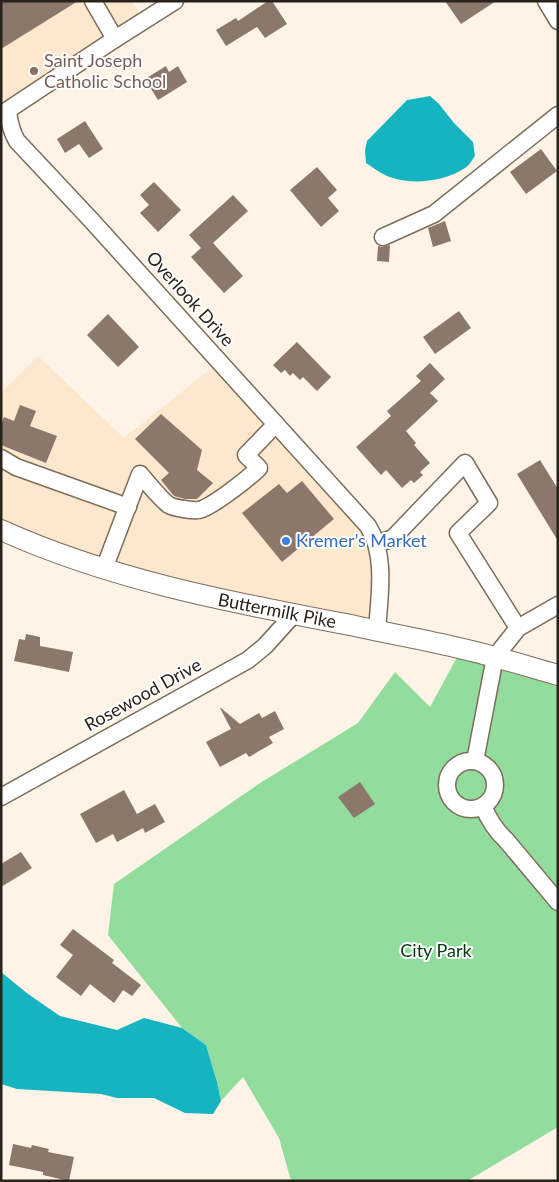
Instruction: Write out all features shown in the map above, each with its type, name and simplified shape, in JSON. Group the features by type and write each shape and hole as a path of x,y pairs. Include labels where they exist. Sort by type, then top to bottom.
{"main road":[{"name":"Buttermilk Pike","path":"1,530 23,540 104,569 156,584 212,598 462,648 558,675"}],"street":[{"path":"92,1 115,39 175,1"},
{"path":"546,1 558,21"},
{"name":"Overlook Drive","path":"115,39 8,110 13,134 17,141 92,221 368,526 377,544 380,572 377,631"},
{"path":"383,237 434,214 558,115"},
{"path":"104,569 140,474 168,505 199,510 212,504 259,468 246,455 276,424"},
{"path":"1,458 16,467 128,507"},
{"path":"377,544 393,538 466,462 489,503 458,533 518,628"},
{"path":"475,761 495,658 518,628 558,605"},
{"name":"Rosewood Drive","path":"1,797 248,660 265,646 294,614"},
{"path":"466,761 482,763 493,774 495,788 493,796 489,802 482,806 476,809 468,809 460,806 449,794 448,778 452,770 466,761"},
{"path":"482,806 489,821 498,833 555,895"}],"shaded area":[{"name":"Saint Joseph Catholic School","path":"1,1 132,1 144,21 1,114"},
{"path":"38,356 124,438 219,362 374,535 377,631 294,614 1,530 1,393"}],"green space":[{"name":"City Park","path":"462,648 558,675 558,1127 467,1181 291,1181 279,1138 243,1077 221,1101 206,1045 182,1028 108,935 114,884 260,783 358,723 395,672 430,707"}],"water":[{"path":"430,96 473,142 475,156 468,166 439,179 410,181 390,177 366,163 365,150 367,141 407,100"},
{"path":"1,972 60,1016 117,1030 144,1018 182,1028 206,1045 221,1101 213,1114 185,1113 154,1098 117,1098 101,1094 17,1089 1,1084"}],"building":[{"path":"1,1 78,1 1,49"},
{"path":"268,1 272,1 287,24 265,38 257,27 226,46 216,30 236,18 238,21"},
{"path":"445,1 496,1 461,24"},
{"path":"166,66 169,72 178,66 187,82 158,100 145,79"},
{"path":"85,121 103,149 89,158 79,144 65,153 57,139"},
{"path":"541,149 557,171 526,194 510,172"},
{"path":"317,167 337,190 328,198 339,211 321,227 290,190"},
{"path":"154,182 181,210 158,232 140,213 149,205 140,195"},
{"path":"233,195 248,211 213,243 243,276 224,293 191,257 201,248 189,235"},
{"path":"445,221 451,241 433,247 428,228"},
{"path":"390,245 389,262 377,261 378,246"},
{"path":"459,311 471,328 435,354 423,337"},
{"path":"108,314 139,347 118,367 87,335"},
{"path":"297,342 331,377 317,391 303,377 300,380 293,373 290,376 285,370 281,373 273,365"},
{"path":"430,363 445,379 430,393 438,401 406,431 416,443 414,445 430,463 420,472 423,475 414,483 411,480 402,488 386,470 381,475 356,447 391,416 387,411 421,381 416,376"},
{"path":"20,405 36,411 30,426 57,436 46,463 1,445 1,425 4,417 14,421"},
{"path":"161,414 202,450 197,470 213,483 197,499 185,499 174,496 161,480 169,473 135,439"},
{"path":"540,460 558,489 558,541 517,474"},
{"name":"Kremer’s Market","path":"302,481 334,519 282,562 242,513 279,484 287,493"},
{"path":"26,634 40,637 40,646 73,652 69,672 14,661 19,639 25,640"},
{"path":"220,708 240,724 259,713 262,718 275,711 284,729 269,737 273,743 249,757 246,753 220,767 206,742 231,729"},
{"path":"360,782 375,804 354,818 338,797"},
{"path":"124,790 137,814 155,804 165,822 145,833 143,828 117,842 113,834 96,843 80,814"},
{"path":"21,852 32,868 1,887 1,864"},
{"path":"73,929 114,960 112,963 141,985 132,996 123,990 114,1003 90,984 81,996 56,977 73,955 60,945"},
{"path":"13,1144 31,1148 32,1145 49,1149 48,1152 74,1157 69,1181 43,1175 43,1172 9,1165"}],"place":[{"name":"Saint Joseph Catholic School","path":"34,71"},
{"name":"Kremer’s Market","path":"286,541"}]}
